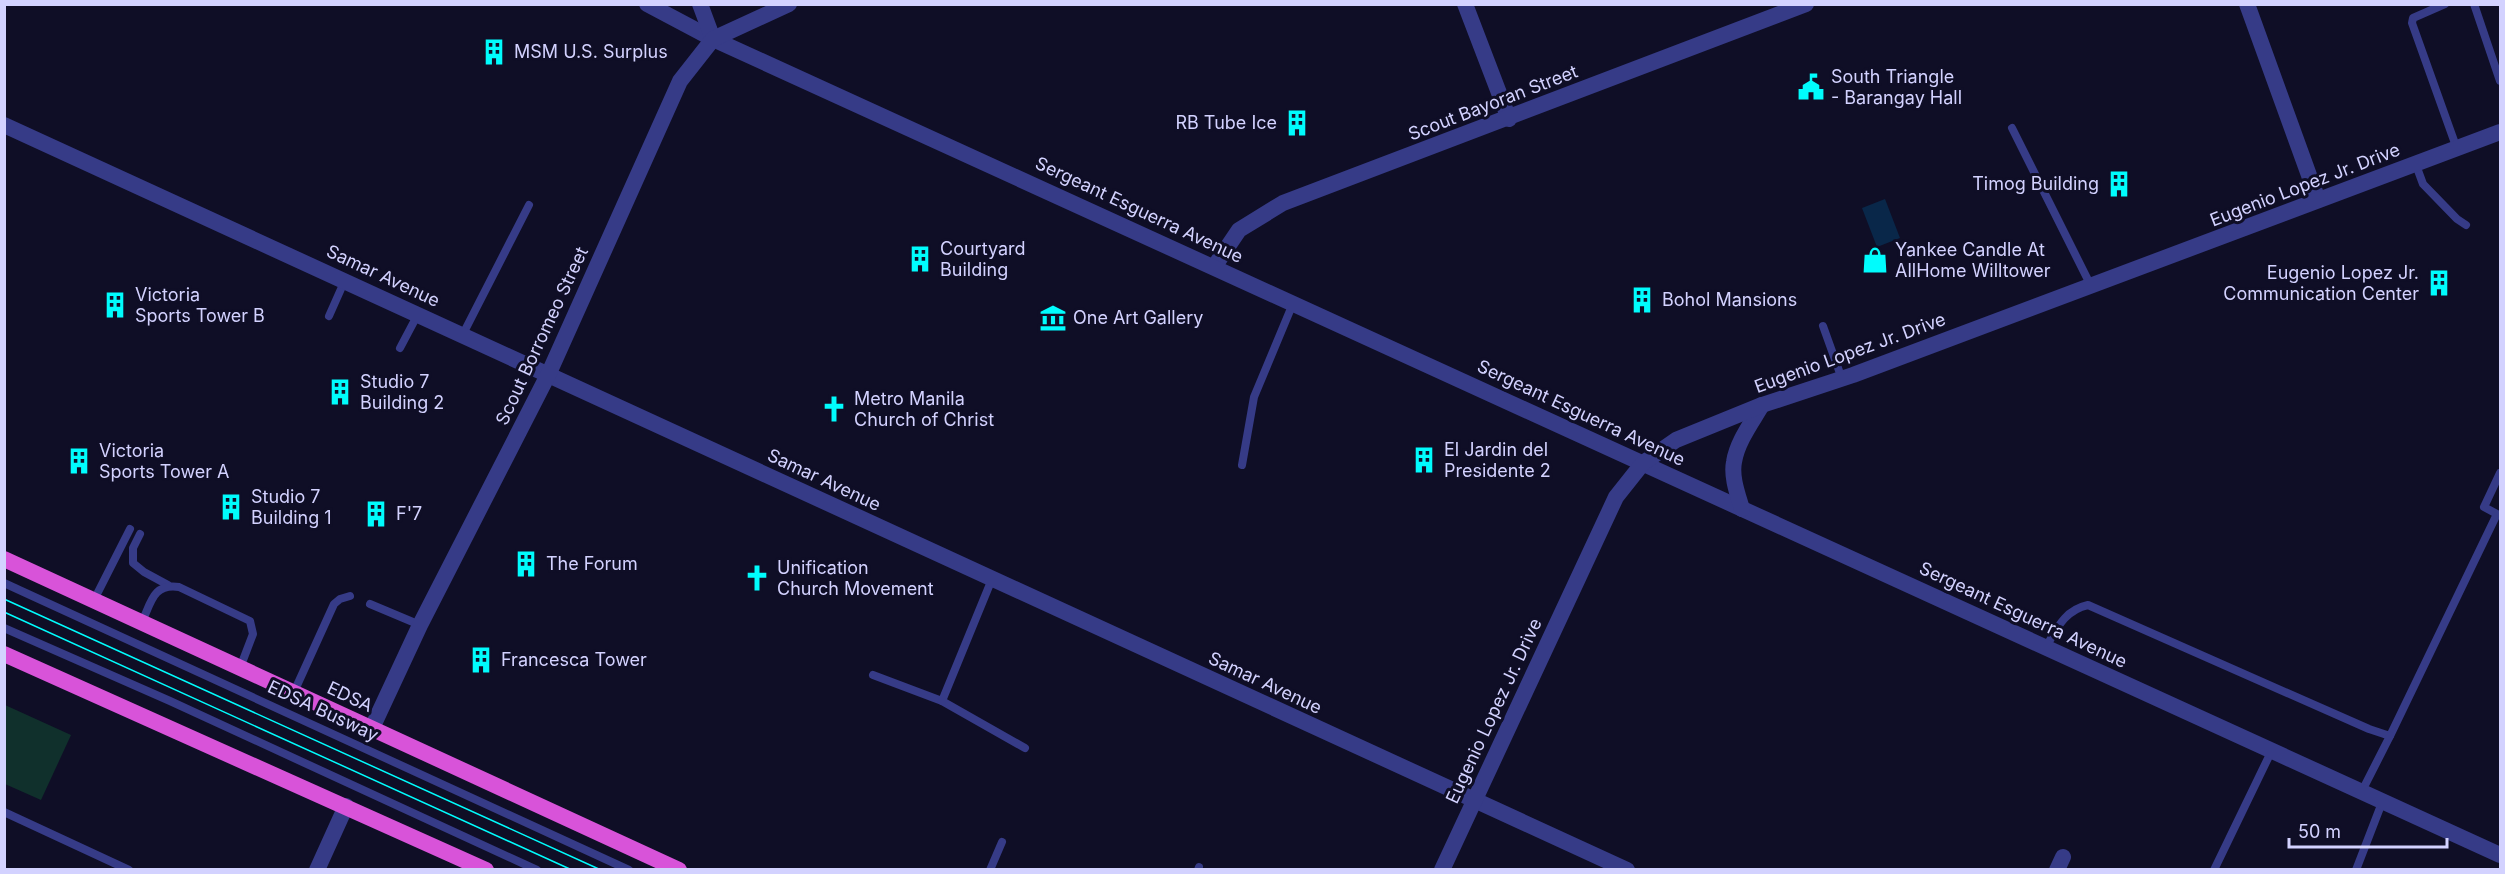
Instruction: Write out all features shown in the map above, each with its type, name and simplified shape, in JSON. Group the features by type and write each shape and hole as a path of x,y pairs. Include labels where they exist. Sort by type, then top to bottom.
{"highway":[{"name":"EDSA","path":"4,559 679,870"},
{"path":"4,654 486,870"}],"street":[{"name":"Sergeant Esguerra Avenue","path":"646,4 713,39 1214,267 1294,301 1643,464 2500,855"},
{"path":"700,4 713,39"},
{"name":"Scout Borromeo Street","path":"372,728 420,625 549,373 680,81 713,39 789,4"},
{"path":"1465,4 1509,119"},
{"name":"Scout Bayoran Street","path":"1214,267 1239,230 1283,203 1509,119 1806,4"},
{"path":"2247,4 2318,200"},
{"name":"Samar Avenue","path":"4,124 1627,870"},
{"name":"Eugenio Lopez Jr. Drive","path":"1442,870 1616,496 1643,464 1676,440 1762,405 1842,379 2092,287 2500,132"},
{"path":"1742,509 1734,480 1734,462 1743,436 1762,405"},
{"path":"317,870 346,806"}],"lane":[{"path":"2445,4 2418,15 2413,18 2412,23 2457,149"},
{"path":"2474,4 2500,81"},
{"path":"2012,128 2092,287"},
{"path":"2416,165 2423,184 2457,219 2466,225"},
{"path":"463,334 529,205"},
{"path":"328,316 345,280"},
{"path":"1242,465 1254,397 1294,301"},
{"path":"400,348 418,314"},
{"path":"1823,326 1842,379"},
{"path":"2362,792 2499,515 2484,507 2500,473"},
{"path":"94,600 130,529"},
{"path":"140,534 133,548 133,563 144,572 250,621 253,634 240,668"},
{"path":"942,701 992,579"},
{"name":"EDSA Busway","path":"4,583 629,870"},
{"path":"142,622 157,590 168,585"},
{"path":"294,692 334,604 340,598 350,596"},
{"path":"370,604 420,625"},
{"path":"2046,647 2059,624 2070,612 2088,605 2358,725 2390,736"},
{"path":"4,628 170,701 537,870"},
{"path":"873,675 942,701 1025,748"},
{"path":"2214,870 2272,750"},
{"path":"2356,870 2383,800"},
{"path":"4,812 110,864 129,870"},
{"path":"990,870 1002,842"}],"green space":[{"path":"5,705 71,735 41,800 5,784"}],"water":[{"path":"1885,199 1900,238 1877,247 1862,208"}],"tram line":[{"path":"4,599 601,870"},
{"path":"4,612 572,870"}],"place":[{"name":"MSM U.S. Surplus","path":"494,52"},
{"name":"South Triangle - Barangay Hall","path":"1811,87"},
{"name":"RB Tube Ice","path":"1297,123"},
{"name":"Timog Building","path":"2119,184"},
{"name":"Courtyard Building","path":"920,259"},
{"name":"Yankee Candle At AllHome Willtower","path":"1875,260"},
{"name":"Eugenio Lopez Jr. Communication Center","path":"2439,283"},
{"name":"Bohol Mansions","path":"1642,300"},
{"name":"Victoria Sports Tower B","path":"115,305"},
{"name":"One Art Gallery","path":"1053,318"},
{"name":"Studio 7 Building 2","path":"340,392"},
{"name":"Metro Manila Church of Christ","path":"834,409"},
{"name":"El Jardin del Presidente 2","path":"1424,460"},
{"name":"Victoria Sports Tower A","path":"79,461"},
{"name":"Studio 7 Building 1","path":"231,507"},
{"name":"F'7","path":"376,514"},
{"name":"The Forum","path":"526,564"},
{"name":"Unification Church Movement","path":"757,578"},
{"name":"Francesca Tower","path":"481,660"}]}
